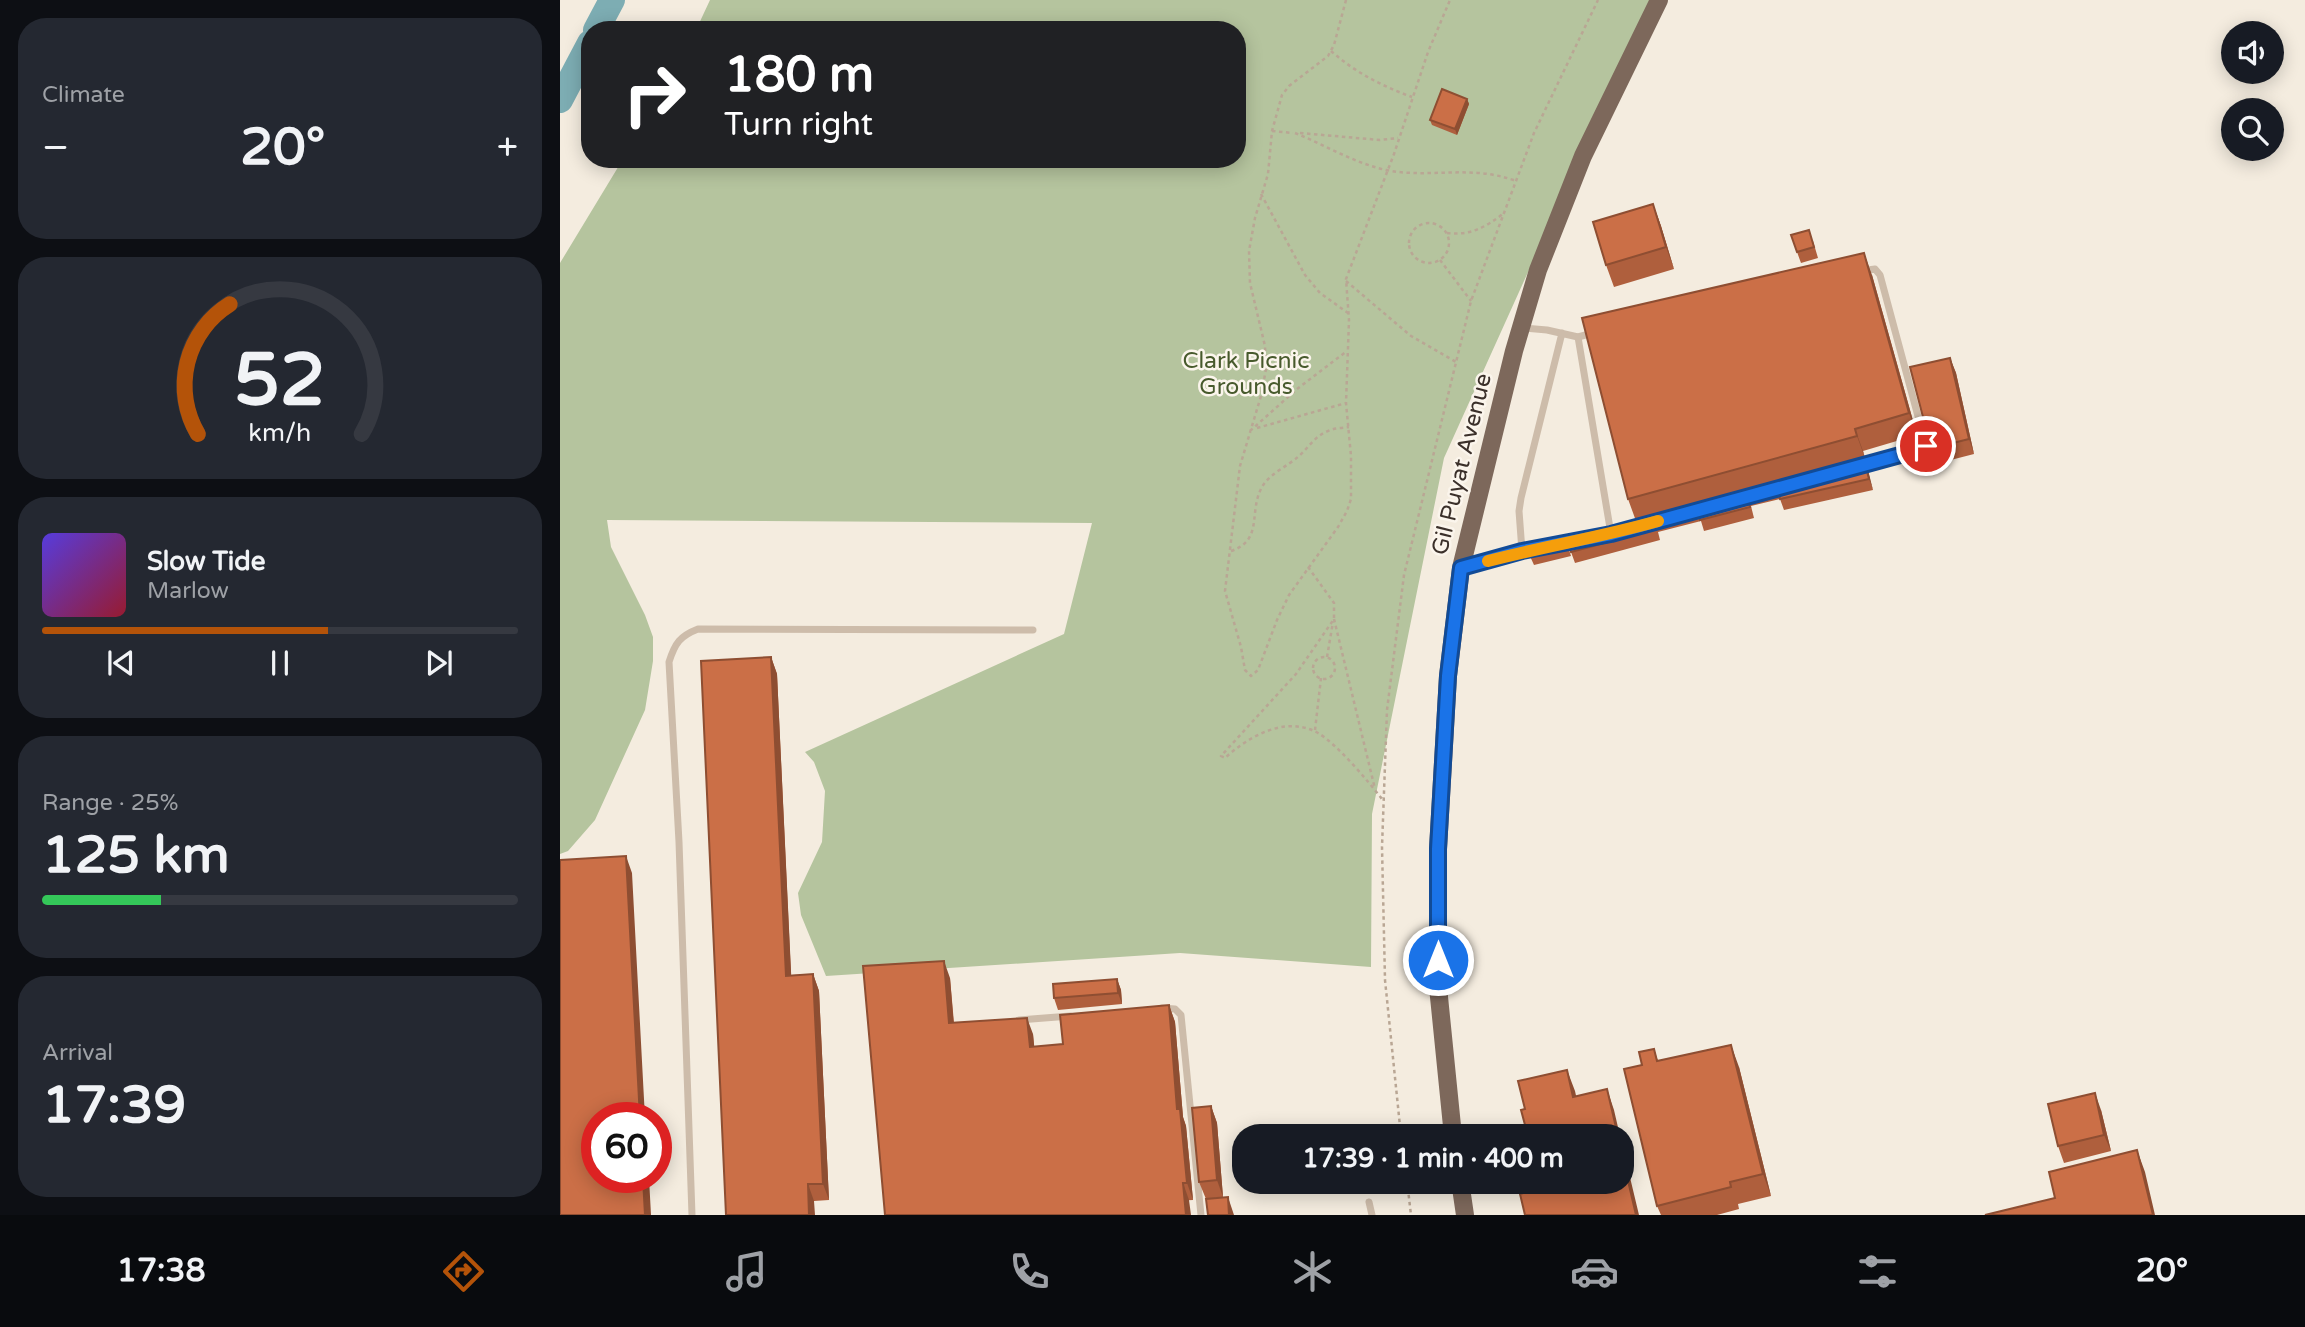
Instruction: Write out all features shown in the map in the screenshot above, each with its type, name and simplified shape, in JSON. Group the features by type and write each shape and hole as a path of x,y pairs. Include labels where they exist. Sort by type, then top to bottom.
{"main road":[{"name":"Gil Puyat Avenue","path":"1452,1124 1438,987 1438,849 1448,676 1461,568 1521,328 1538,271 1583,156 1659,0"},
{"path":"1462,1194 1465,1215"}],"lane":[{"path":"1844,470 1926,446 1880,275 1875,269 1856,272"},
{"path":"1521,328 1578,337 1604,330"},
{"path":"1522,551 1518,511 1562,333"},
{"path":"1578,337 1611,534"},
{"path":"1598,537 1624,531"},
{"path":"1461,568 1522,551 1548,547"},
{"path":"692,1215 679,842 669,662 675,644 684,634 698,629 1033,630"},
{"path":"1154,1009 1171,1008 1178,1010 1181,1016 1200,1215"},
{"path":"1003,1022 1086,1015"},
{"path":"1369,1202 1372,1215"}],"path":[{"path":"1346,0 1331,51 1322,62 1285,91 1277,110 1268,174 1249,251 1250,283 1265,346 1266,369 1261,396 1240,466 1225,582 1226,598 1245,670 1251,676 1258,670 1277,620 1308,566 1338,527 1351,499 1346,402 1346,281 1450,0"},
{"path":"1400,1124 1384,954 1384,800 1387,710 1404,575 1471,301 1534,133 1598,0"},
{"path":"1331,51 1358,72 1381,85 1412,97"},
{"path":"1272,131 1356,138 1399,137"},
{"path":"1295,133 1352,159 1388,170 1433,173 1470,171 1516,181"},
{"path":"1261,194 1305,275 1320,293 1348,313"},
{"path":"1447,233 1448,249 1440,260 1429,262 1417,258 1410,244 1410,237 1419,226 1429,223 1447,233 1459,235 1490,223 1505,211"},
{"path":"1440,260 1471,301"},
{"path":"1346,281 1411,336 1455,362"},
{"path":"1248,433 1297,389 1347,351"},
{"path":"1253,429 1346,402"},
{"path":"1231,551 1242,547 1251,536 1256,503 1265,482 1300,455 1317,437 1329,430 1349,427"},
{"path":"1308,566 1334,603 1327,657"},
{"path":"1334,619 1296,674 1221,756 1225,758 1259,733 1278,727 1315,731 1332,743 1384,800"},
{"path":"1334,619 1375,789"},
{"path":"1320,657 1327,657 1333,662 1334,669 1331,676 1321,678 1315,674 1313,666 1320,657"},
{"path":"1315,731 1321,678"},
{"path":"1409,1194 1411,1215"}],"green space":[{"name":"Clark Picnic Grounds","path":"710,0 1651,0 1444,458 1372,814 1371,967 1180,953 826,976 801,915 798,893 822,842 825,791 814,762 805,752 1064,634 1092,523 607,520 611,547 653,637 653,661 645,710 595,820 568,851 560,854 560,263 618,168 1246,168 1246,21 700,21"}],"building":[{"path":"1442,89 1467,99 1455,129 1430,120"},
{"path":"1653,204 1666,247 1606,265 1593,222"},
{"path":"1809,230 1814,247 1797,252 1791,235"},
{"path":"1864,253 1909,413 1855,429 1857,436 1628,499 1582,318"},
{"path":"1950,358 1969,439 1933,448 1910,367"},
{"path":"1864,459 1869,479 1780,499 1777,487 1746,495 1750,507 1700,520 1698,510 1654,521 1656,529 1571,552 1567,537 1608,529"},
{"path":"1565,537 1567,544 1529,554 1527,544"},
{"path":"771,657 786,976 813,974 823,1184 808,1184 809,1215 726,1215 701,661"},
{"path":"626,856 639,1102 581,1102 581,1193 644,1193 645,1215 560,1215 560,860"},
{"path":"944,961 949,1023 1027,1018 1030,1047 1063,1044 1060,1015 1169,1005 1177,1109 1180,1109 1187,1183 1183,1183 1186,1215 885,1215 863,966"},
{"path":"1117,979 1118,993 1054,998 1053,984"},
{"path":"1731,1045 1763,1174 1730,1182 1731,1187 1657,1206 1624,1069 1642,1065 1639,1052 1654,1049 1657,1061"},
{"path":"1567,1070 1573,1097 1607,1089 1615,1124 1525,1124 1521,1110 1525,1109 1518,1081"},
{"path":"2095,1093 2104,1135 2058,1146 2048,1104"},
{"path":"1211,1106 1217,1180 1199,1182 1192,1108"},
{"path":"2137,1150 2153,1215 1985,1215 2055,1198 2049,1172"},
{"path":"1520,1194 1631,1194 1636,1215 1525,1215"},
{"path":"1228,1197 1229,1215 1208,1215 1206,1199"}],"waterway":[{"path":"601,21 612,0"},
{"path":"560,100 581,60"}],"slow traffic":[{"path":"1488,561 1658,521"}],"route":[{"path":"1438,960 1438,849 1448,676 1461,568 1522,551 1611,534 1926,446"}]}
